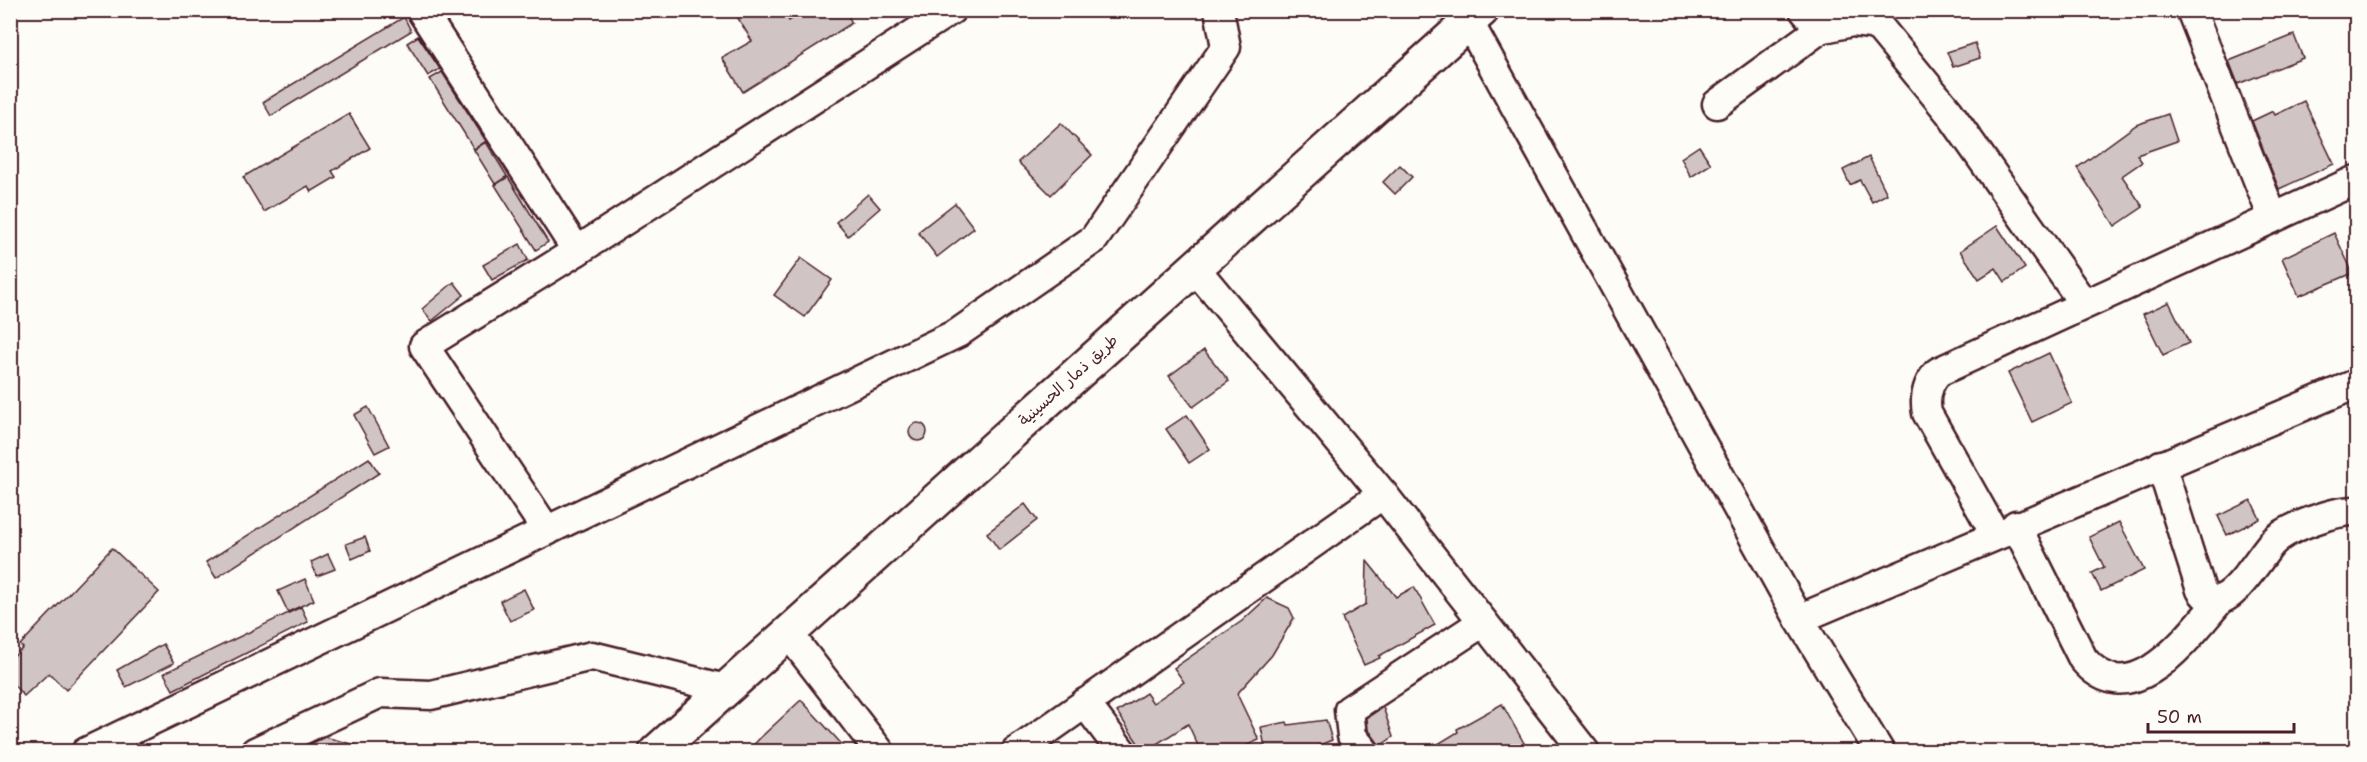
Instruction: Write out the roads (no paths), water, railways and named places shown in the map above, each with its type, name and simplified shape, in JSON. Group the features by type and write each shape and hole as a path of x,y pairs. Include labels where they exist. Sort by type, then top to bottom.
{"main road":[{"name":"طريق ذمار الحسينية","path":"656,752 1471,14"}],"street":[{"path":"421,10 577,251"},
{"path":"547,531 424,346 577,251 951,10"},
{"path":"86,752 958,333 1094,239 1226,48 1219,10"},
{"path":"2191,10 2273,218"},
{"path":"1471,14 1799,619 1880,752"},
{"path":"1717,104 1812,20 1856,16 1871,24 1893,42 1949,112 2084,304"},
{"path":"2356,180 1946,367 1932,378 1926,395 1927,413 2005,530 2083,659 2089,667 2106,676 2127,678 2157,668 2172,655 2220,600 2232,593 2266,550 2281,536 2337,513 2356,511"},
{"path":"1194,267 1383,494 1585,752"},
{"path":"1799,619 2005,530 2356,384"},
{"path":"2161,465 2201,590 2208,598 2220,600"},
{"path":"1016,752 1383,494"},
{"path":"1365,752 1352,736 1348,710 1483,622"},
{"path":"788,633 880,752"},
{"path":"255,752 380,693 431,695 592,656 726,689"},
{"path":"1085,703 1122,752"}]}
